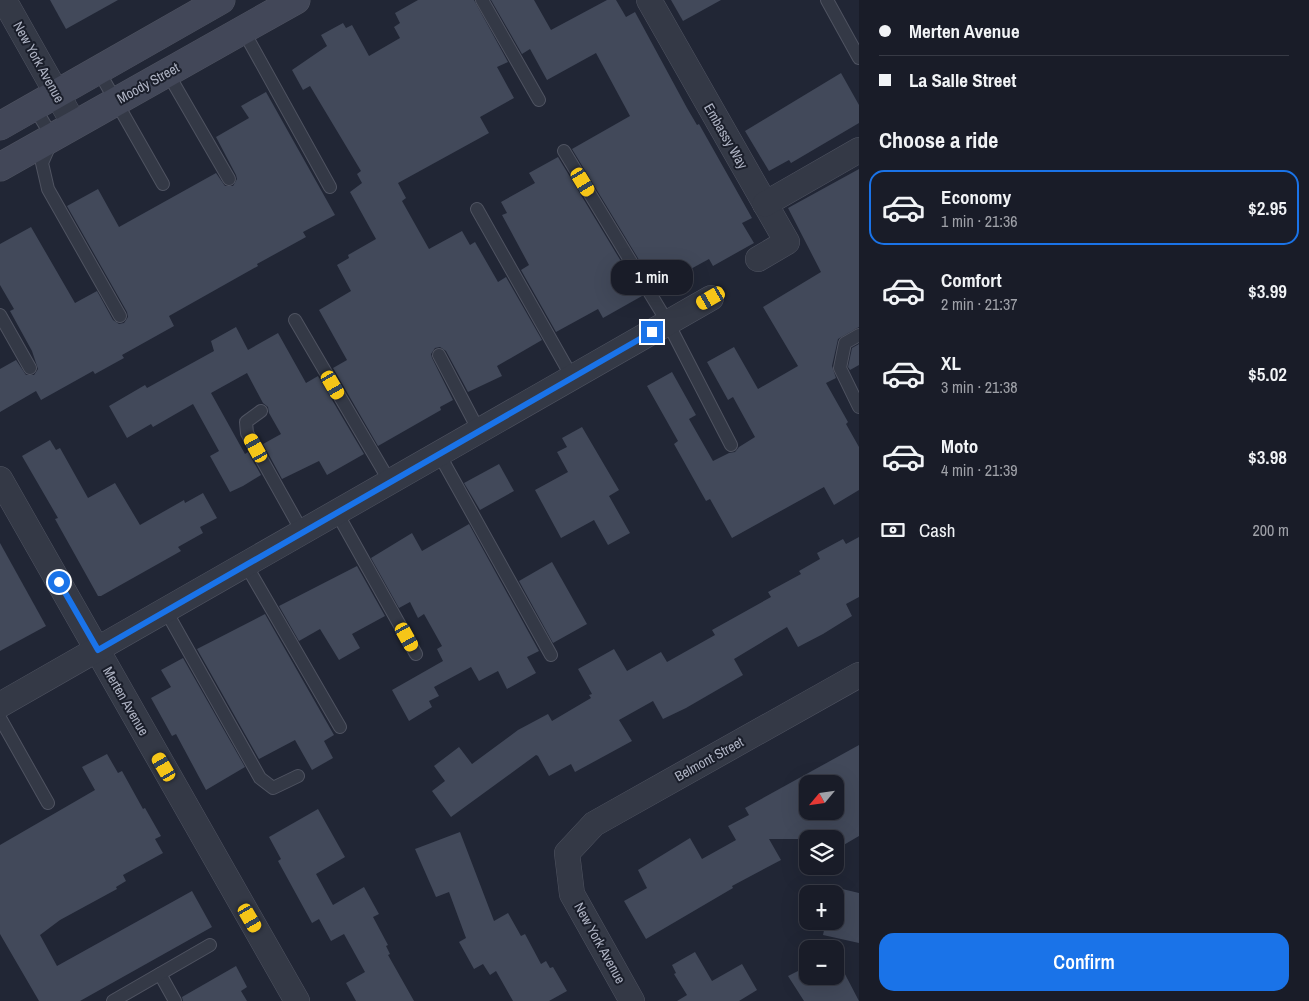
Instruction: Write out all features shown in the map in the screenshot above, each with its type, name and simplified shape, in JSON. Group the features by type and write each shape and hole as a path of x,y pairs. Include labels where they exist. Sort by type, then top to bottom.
{"main road":[{"path":"0,126 221,0"},
{"name":"Moody Street","path":"0,167 296,0"}],"street":[{"name":"New York Avenue","path":"4,0 45,100 63,131"},
{"name":"Embassy Way","path":"649,0 787,242 758,259"},
{"path":"765,204 859,150"},
{"path":"0,705 711,298"},
{"name":"Merten Avenue","path":"0,479 297,1001"},
{"name":"Belmont Street","path":"567,853 594,824 859,675"},
{"name":"New York Avenue","path":"567,853 572,894 632,1001"}],"lane":[{"path":"482,0 539,100"},
{"path":"827,0 859,58"},
{"path":"243,30 330,186"},
{"path":"98,70 164,184"},
{"path":"167,72 229,179"},
{"path":"63,131 42,163 48,189 120,316"},
{"path":"564,151 668,322 731,446"},
{"path":"477,209 572,378"},
{"path":"0,315 30,368"},
{"path":"296,320 390,482"},
{"path":"859,335 845,343 840,368 859,407"},
{"path":"439,355 479,431"},
{"path":"261,411 246,422 247,433 302,533"},
{"path":"439,454 551,655"},
{"path":"336,513 416,654"},
{"path":"246,565 340,727"},
{"path":"166,611 260,778 274,788 298,776"},
{"path":"0,718 48,803"},
{"path":"113,1001 210,945"},
{"path":"160,974 175,1001"}],"building":[{"path":"50,0 118,0 66,29"},
{"path":"418,0 474,0 508,62 497,67 514,98 480,117 489,133 398,183 406,198 402,201 429,249 462,231 470,245 475,242 498,282 506,277 542,340 497,366 502,376 468,392 446,351 440,347 435,348 431,354 432,358 453,400 440,407 441,410 378,446 333,368 347,360 319,310 351,291 337,265 349,258 348,255 376,239 350,192 362,183 357,174 361,171 310,86 303,90 292,70 327,46 321,35 343,23 346,28 352,25 369,56 400,38 394,27 400,23 395,13"},
{"path":"491,0 534,0 551,30 607,0 616,0 626,17 635,12 687,108 697,125 699,124 752,218 742,223 754,243 713,266 709,259 656,288 572,149 630,116 596,53 547,80 530,49 522,54"},
{"path":"671,0 721,0 683,21"},
{"path":"841,73 859,105 859,123 791,163 789,160 769,171 745,131"},
{"path":"266,92 335,215 303,232 306,237 169,316 174,326 122,355 124,358 95,374 93,371 41,400 36,391 0,412 0,369 16,360 26,375 34,375 38,369 32,351 10,311 14,309 0,285 0,244 31,227 75,303 97,291 113,320 119,324 124,323 128,317 127,312 67,206 98,189 119,227 216,173 225,186 233,186 237,179 236,175 216,137 249,118 241,106"},
{"path":"558,157 642,296 603,318 598,309 556,332 521,270 529,265 502,215 507,213 501,202 535,183 529,173"},
{"path":"859,169 859,327 838,339 832,366 836,378 826,383 848,422 846,424 859,447 859,490 834,505 824,487 732,538 710,499 706,501 674,444 678,441 647,386 672,372 696,415 689,419 713,461 735,452 739,447 755,437 733,397 728,400 707,362 734,347 758,389 798,366 763,307 821,272 788,208"},
{"path":"236,327 248,350 278,333 306,383 318,376 364,454 327,475 319,461 282,479 263,444 281,434 269,413 268,407 263,403 247,373 211,393 245,454 248,452 261,475 243,486 230,492 210,456 219,451 193,404 153,427 151,424 127,438 109,406 145,385 147,388 214,351 211,341"},
{"path":"859,344 859,365 850,370 848,367 852,348"},
{"path":"582,427 619,490 609,496 630,533 608,545 594,520 561,538 535,490 568,472 557,452 567,447 562,438"},
{"path":"50,440 56,450 60,448 88,498 115,483 140,525 184,500 185,503 203,493 217,518 200,527 203,533 178,547 181,551 98,596 55,519 58,518 22,456"},
{"path":"499,464 514,491 480,510 464,483"},
{"path":"469,524 539,651 527,657 536,673 507,689 498,671 479,681 471,667 434,687 439,696 429,701 432,707 409,721 392,690 443,661 437,649 442,646 424,614 418,618 410,602 399,608 371,558 412,533 422,551"},
{"path":"859,537 859,597 846,604 852,616 823,634 798,647 787,627 734,659 743,675 663,719 653,701 619,720 632,741 575,772 571,764 549,776 536,755 451,817 432,791 445,781 434,766 459,747 472,764 518,730 548,714 552,721 591,698 589,695 592,694 578,669 614,649 627,671 661,652 667,662 715,635 712,630 771,597 768,592 801,574 799,571 820,559 817,553 843,539 846,544"},
{"path":"0,543 46,626 0,651"},
{"path":"552,562 587,624 553,643 519,581"},
{"path":"357,566 385,616 352,634 360,648 339,660 320,629 299,641 279,606"},
{"path":"265,614 334,735 324,741 333,758 312,770 295,740 259,759 197,649"},
{"path":"183,658 245,767 206,790 176,734 172,736 151,698 171,687 161,670"},
{"path":"859,745 859,836 844,845 844,830 799,830 799,839 769,839 781,860 732,886 733,888 646,939 624,901 647,888 638,870 690,838 702,859 736,840 728,826 749,815 745,808 799,778 799,820 844,820 844,775 805,775"},
{"path":"107,754 118,773 122,771 143,809 145,808 161,836 155,839 163,853 123,875 126,881 116,887 117,889 60,920 40,935 57,966 192,891 212,927 80,1001 39,1001 0,934 0,845 95,790 82,767"},
{"path":"318,809 345,857 316,874 333,905 364,887 379,914 373,917 388,945 386,946 390,954 388,955 414,1001 356,1001 346,983 365,972 344,934 331,941 319,919 312,923 278,861 281,859 269,837"},
{"path":"460,832 494,921 508,913 521,936 525,934 541,964 546,961 550,968 553,967 567,991 549,1001 513,1001 496,971 490,975 483,964 474,969 459,942 466,938 449,892 436,897 415,849"},
{"path":"844,889 859,893 859,943 823,935 824,930 844,930"},
{"path":"695,952 712,981 742,964 757,990 739,1001 677,1001 687,995 674,974 676,973 672,965"},
{"path":"236,966 247,987 241,991 247,1001 183,1001 182,997"},
{"path":"799,970 799,985 844,985 844,972 859,1001 804,1001 788,976"}],"route":[{"path":"59,582 98,650 652,332"}]}
